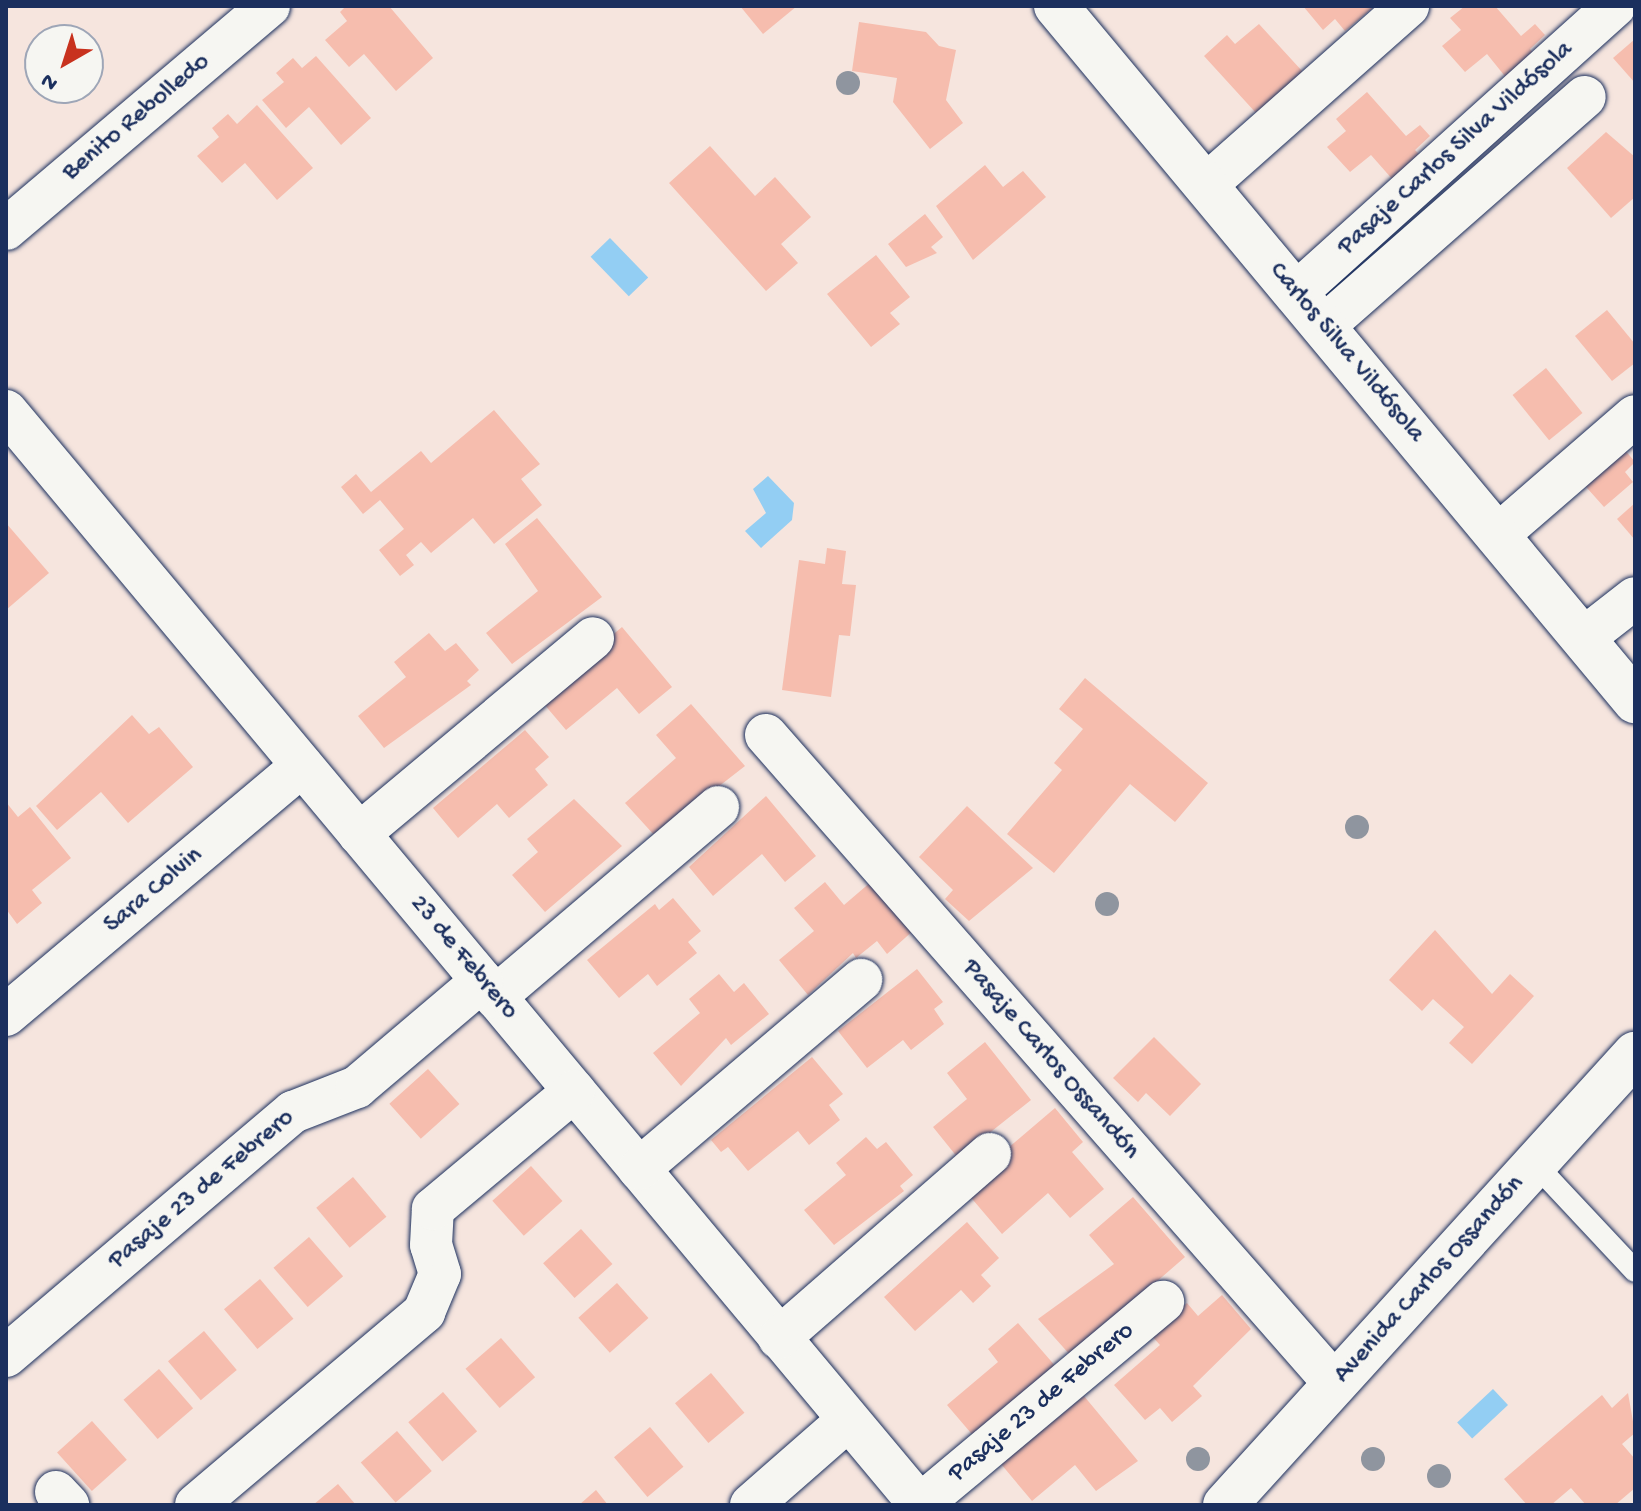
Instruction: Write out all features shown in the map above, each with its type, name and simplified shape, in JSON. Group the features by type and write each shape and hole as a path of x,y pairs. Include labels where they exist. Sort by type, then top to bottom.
{"street":[{"name":"Benito Rebolledo","path":"6,229 269,6"},
{"name":"Carlos Silva Vildósola","path":"1056,6 1585,637 1635,701"},
{"path":"1206,185 1408,6"},
{"name":"Pasaje Carlos Silva Vildósola","path":"1296,293 1615,6"},
{"name":"Pasaje Carlos Silva Vildósola","path":"1324,326 1585,97"},
{"name":"23 de Febrero","path":"6,411 920,1505"},
{"path":"1499,534 1635,416"},
{"path":"1585,637 1635,598"},
{"path":"359,834 593,638"},
{"name":"Pasaje Carlos Ossandón","path":"766,735 1335,1384"},
{"name":"Sara Colvin","path":"6,1015 302,766"},
{"name":"Pasaje 23 de Febrero","path":"6,1356 293,1112 357,1087 489,989 718,807"},
{"path":"639,1169 861,980"},
{"name":"Avenida Carlos Ossandón","path":"1225,1505 1635,1054"},
{"path":"196,1505 424,1312 440,1274 431,1245 433,1209 574,1091"},
{"path":"779,1338 990,1154"},
{"name":"Pasaje 23 de Febrero","path":"920,1505 1163,1302"},
{"path":"751,1505 848,1420"}],"lane":[{"path":"1535,1164 1635,1271"}],"water":[{"path":"610,238 648,278 629,296 591,257"},
{"path":"768,476 794,503 792,520 761,548 745,531 766,513 753,489"},
{"path":"1493,1389 1508,1405 1472,1439 1457,1422"}],"building":[{"path":"346,6 389,6 433,58 396,91 364,54 349,67 325,40 347,21 340,12"},
{"path":"740,6 797,6 763,34"},
{"path":"1303,6 1375,6 1345,31 1335,19 1323,30"},
{"path":"1465,6 1495,6 1521,36 1535,24 1545,35 1530,49 1536,56 1508,80 1487,54 1465,72 1442,46 1461,30 1450,18"},
{"path":"859,22 926,32 939,46 956,50 946,100 963,123 930,149 893,102 897,78 852,71"},
{"path":"1259,24 1303,72 1256,113 1204,56 1227,35 1235,44"},
{"path":"1635,39 1635,83 1613,58"},
{"path":"316,56 371,118 341,145 309,107 286,128 262,100 284,82 276,73 293,58 302,68"},
{"path":"1367,92 1406,136 1420,125 1430,136 1415,150 1421,156 1393,180 1371,155 1350,172 1327,147 1346,131 1336,119"},
{"path":"257,105 313,168 277,200 245,163 222,183 197,156 219,137 212,128 228,114 237,124"},
{"path":"1606,132 1635,157 1635,197 1611,218 1567,168"},
{"path":"710,146 755,196 775,177 811,217 781,244 798,263 766,291 669,183"},
{"path":"985,165 1003,187 1023,171 1046,197 973,260 936,206"},
{"path":"925,214 943,237 931,247 937,253 906,267 888,244"},
{"path":"876,255 910,297 890,313 900,324 871,347 827,294"},
{"path":"1607,310 1635,344 1635,363 1612,381 1575,336"},
{"path":"1546,368 1583,413 1549,440 1513,395"},
{"path":"494,410 540,464 521,479 542,505 494,544 473,518 431,553 421,542 406,555 414,565 400,576 379,550 404,529 380,500 363,514 341,487 356,474 371,492 421,451 431,463"},
{"path":"1619,443 1635,462 1625,472 1633,482 1604,507 1579,479"},
{"path":"1635,503 1635,540 1617,519"},
{"path":"537,518 602,597 512,664 486,633 538,591 505,544"},
{"path":"6,523 49,573 6,610"},
{"path":"827,548 846,551 842,584 856,585 850,636 839,635 831,697 782,690 799,560 825,564"},
{"path":"622,627 672,687 639,714 617,688 566,730 538,697"},
{"path":"429,633 445,651 456,643 479,670 467,681 471,685 384,748 358,716 406,677 394,662"},
{"path":"1085,678 1208,783 1175,822 1130,784 1054,873 1007,834 1062,770 1054,763 1083,729 1059,709"},
{"path":"691,704 745,766 655,836 625,803 676,758 656,735"},
{"path":"132,715 149,734 159,727 193,767 128,823 101,792 57,830 36,806"},
{"path":"525,730 549,757 535,769 548,785 509,818 497,804 458,838 433,808"},
{"path":"766,796 816,856 785,882 762,854 713,896 689,867"},
{"path":"574,799 622,846 545,912 512,875 538,852 527,839"},
{"path":"6,802 18,817 30,807 71,858 32,890 42,903 17,924 6,909"},
{"path":"967,806 1033,868 969,921 945,899 953,890 919,857"},
{"path":"872,881 914,930 887,954 877,941 856,958 853,953 808,995 779,960 814,931 794,908 825,882 844,905"},
{"path":"673,898 701,931 688,942 697,953 657,986 648,974 619,998 587,960 655,904 659,910"},
{"path":"1435,930 1492,994 1510,974 1534,996 1472,1064 1449,1043 1464,1027 1433,999 1422,1011 1389,980"},
{"path":"917,969 943,1002 934,1009 944,1024 911,1050 903,1040 867,1068 838,1031"},
{"path":"719,974 734,992 744,983 769,1014 731,1045 726,1038 681,1086 653,1053 700,1013 689,999"},
{"path":"1154,1037 1201,1084 1170,1116 1146,1093 1138,1102 1113,1078"},
{"path":"985,1042 1031,1100 958,1158 933,1127 967,1099 947,1073"},
{"path":"812,1057 843,1094 829,1105 840,1120 809,1145 798,1131 748,1171 728,1147 721,1152 711,1140"},
{"path":"428,1069 459,1104 421,1139 389,1104"},
{"path":"1055,1108 1083,1142 1072,1152 1104,1189 1070,1218 1048,1193 1002,1234 962,1187"},
{"path":"866,1137 877,1149 886,1142 913,1175 900,1186 904,1191 834,1245 804,1210 846,1175 836,1163"},
{"path":"531,1166 562,1201 524,1236 492,1201"},
{"path":"353,1177 386,1217 350,1248 316,1208"},
{"path":"1133,1197 1185,1257 1071,1356 1038,1319 1114,1264 1089,1235"},
{"path":"967,1222 999,1258 981,1275 991,1286 973,1303 961,1290 915,1331 884,1297"},
{"path":"581,1229 612,1264 575,1298 543,1263"},
{"path":"309,1237 343,1276 308,1307 274,1268"},
{"path":"260,1279 293,1319 257,1349 224,1309"},
{"path":"617,1283 648,1318 610,1353 578,1318"},
{"path":"1222,1295 1251,1329 1193,1386 1202,1396 1172,1422 1160,1408 1145,1420 1114,1385 1160,1345 1150,1334 1187,1303 1198,1316"},
{"path":"1018,1323 1057,1368 976,1439 947,1405 998,1362 988,1349"},
{"path":"204,1331 237,1370 201,1400 168,1361"},
{"path":"501,1338 535,1377 500,1408 466,1369"},
{"path":"159,1369 193,1408 158,1439 124,1400"},
{"path":"711,1373 744,1413 708,1443 675,1403"},
{"path":"443,1392 477,1431 442,1461 408,1422"},
{"path":"1628,1393 1635,1433 1622,1444 1635,1459 1635,1488 1615,1505 1586,1505 1571,1488 1551,1505 1527,1505 1504,1479 1602,1395 1612,1408"},
{"path":"1084,1396 1138,1461 1096,1491 1075,1465 1032,1501 1001,1464"},
{"path":"92,1421 127,1460 92,1491 57,1452"},
{"path":"650,1427 683,1467 647,1497 614,1457"},
{"path":"397,1431 432,1471 396,1502 361,1462"},
{"path":"338,1484 356,1505 313,1505"},
{"path":"596,1490 608,1505 579,1505"}]}
